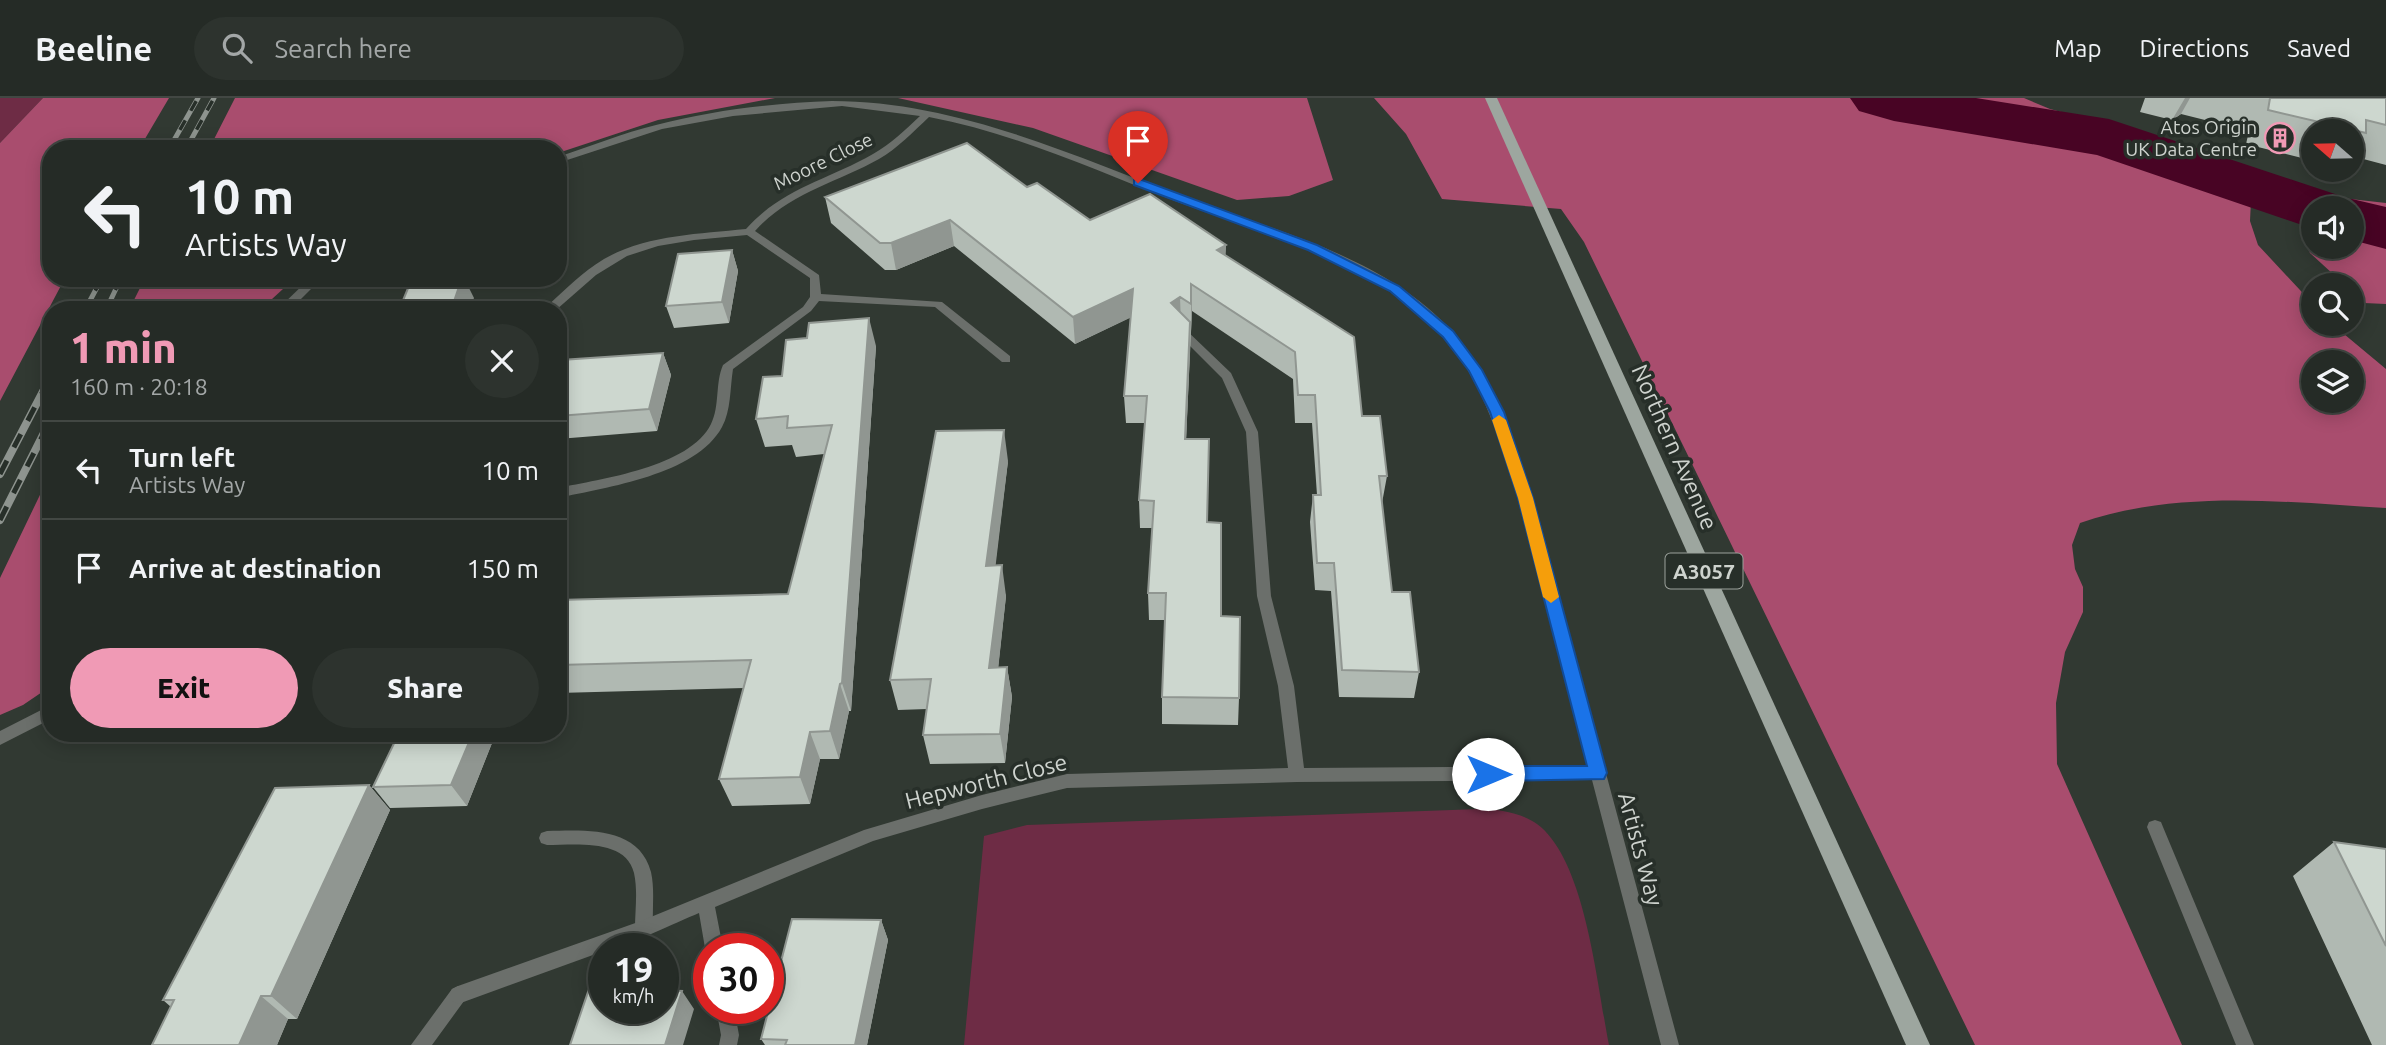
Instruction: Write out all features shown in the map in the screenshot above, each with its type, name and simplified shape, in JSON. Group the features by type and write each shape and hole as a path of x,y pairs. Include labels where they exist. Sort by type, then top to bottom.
{"main road":[{"name":"Northern Avenue","path":"1491,98 1918,1045"}],"street":[{"name":"Artists Way","path":"567,157 646,130 694,118 745,111 849,104 927,114 1014,136 1312,248 1395,289 1448,334 1475,370 1497,412 1525,498 1670,1045"},
{"name":"Moore Close","path":"749,232 761,216 779,201 877,157 927,114"},
{"path":"559,301 608,262 628,251 659,243 749,232 815,277 816,297 807,309 727,368 718,425 708,439 686,455 646,471 567,491"},
{"path":"293,301 307,287"},
{"path":"816,297 938,304 1006,359"},
{"path":"1180,330 1227,376 1252,432 1264,596 1286,687 1297,775"},
{"path":"0,739 42,715"},
{"name":"Hepworth Close","path":"420,1045 458,995 644,928 870,835 1067,780 1598,773"},
{"path":"2155,827 2245,1045"},
{"path":"547,838 604,838 630,852 642,870 644,928"},
{"path":"705,903 711,933"},
{"path":"728,1024 728,1045"}],"shaded area":[{"path":"0,98 43,98 0,143"},
{"path":"43,98 169,98 144,140 42,140 42,287 60,287 53,301 42,301 42,322 0,401 0,143"},
{"path":"235,98 775,98 658,120 567,150 567,140 214,140"},
{"path":"898,98 1307,98 1333,180 1289,196 1237,200 1033,128"},
{"path":"1374,98 2024,98 2050,109 2122,128 2269,184 2251,200 2250,221 2258,245 2301,291 2301,336 2346,336 2363,350 2301,350 2301,413 2364,413 2364,351 2386,369 2386,508 2232,500 2155,505 2080,523 2072,545 2075,569 2083,587 2083,612 2065,652 2056,703 2057,764 2182,1045 1975,1045 1584,242 1561,209 1442,199 1406,134"},
{"path":"2364,201 2386,203 2386,304 2364,303 2364,273 2332,273 2317,259 2364,259"},
{"path":"140,287 285,287 270,301 134,301"},
{"path":"42,491 42,692 23,705 0,715 0,578"},
{"path":"1480,809 1510,812 1524,817 1537,824 1554,841 1567,865 1587,926 1609,1045 964,1045 984,836 1027,825"}],"building":[{"path":"2270,98 2386,98 2386,125 2366,120 2366,133 2364,119 2306,119 2268,110"},
{"path":"967,143 1027,187 1037,183 1090,220 1150,194 1226,245 1217,250 1354,337 1362,416 1380,416 1387,476 1379,476 1392,592 1410,592 1419,672 1342,670 1334,563 1317,563 1313,495 1321,495 1315,395 1298,395 1295,352 1191,284 1191,304 1180,297 1171,303 1190,322 1185,439 1209,439 1207,522 1221,523 1221,616 1240,617 1239,698 1162,697 1166,593 1148,593 1154,501 1139,500 1147,396 1124,396 1133,289 1073,317 950,220 891,243 880,243 825,197"},
{"path":"732,250 722,302 666,306 678,254"},
{"path":"409,287 459,287 454,301 403,301"},
{"path":"869,318 842,683 830,731 810,732 800,777 719,779 751,660 567,665 567,600 788,594 832,425 787,428 788,416 756,419 763,377 782,376 786,340 807,338 809,323"},
{"path":"663,353 649,409 567,415 567,360"},
{"path":"1004,430 986,566 1002,565 989,668 1007,667 1000,734 923,735 931,679 890,680 936,431"},
{"path":"395,742 469,742 451,785 373,787"},
{"path":"369,785 271,996 261,996 239,1045 152,1045 174,1000 163,1000 275,788"},
{"path":"2334,842 2386,849 2386,946"},
{"path":"792,919 881,920 855,1045 785,1045 787,1040 761,1039 765,1024 784,1024 784,950"},
{"path":"588,992 588,1024 672,1024 665,1045 570,1045"}],"waterway":[{"path":"1880,98 1894,103 2109,138 2301,204"},
{"path":"2364,222 2386,228"}],"railway":[{"path":"174,140 198,98"},
{"path":"191,140 214,98"},
{"path":"90,301 97,287"},
{"path":"110,301 117,287"},
{"path":"0,474 42,393"},
{"path":"0,520 42,437"}],"slow traffic":[{"path":"1499,420 1525,498 1551,597"}],"place":[{"name":"Atos Origin UK Data Centre","path":"2280,138"}],"route":[{"path":"1138,183 1312,248 1395,289 1448,334 1475,370 1497,412 1525,498 1598,773 1488,774"}]}
